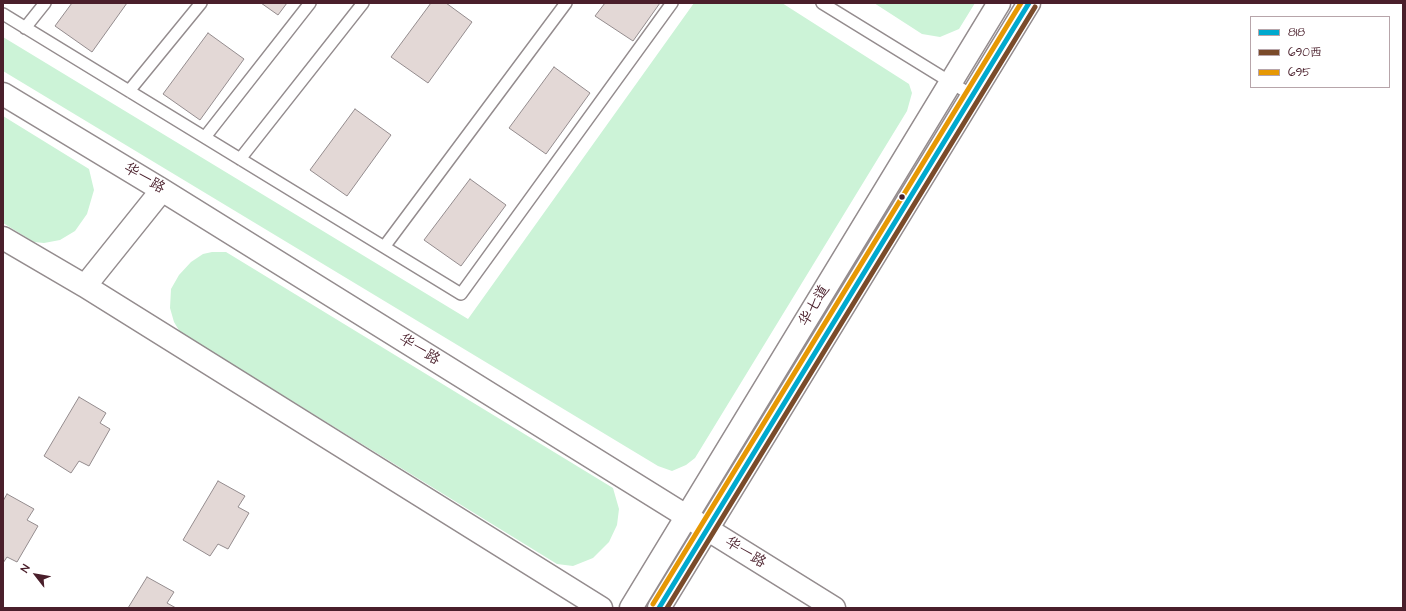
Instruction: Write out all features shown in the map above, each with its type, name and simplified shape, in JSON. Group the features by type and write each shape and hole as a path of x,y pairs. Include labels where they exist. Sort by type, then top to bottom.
{"street":[{"name":"华七道","path":"631,608 998,3"},
{"name":"华七道","path":"659,608 1030,3"},
{"name":"华一路","path":"3,94 162,190 686,518 834,608"},
{"path":"85,286 162,190"},
{"path":"3,238 85,286 601,608"}],"lane":[{"path":"25,28 45,3"},
{"path":"129,91 201,3"},
{"path":"205,137 310,3"},
{"path":"240,159 363,3"},
{"path":"384,247 566,3"},
{"path":"3,14 461,294 672,3"},
{"path":"822,3 973,96"}],"green space":[{"path":"694,3 782,3 909,84 912,93 907,111 695,458 686,465 672,471 658,466 3,71 3,37 468,319"},
{"path":"874,3 975,3 959,29 940,37 922,34"},
{"path":"3,116 89,169 94,190 87,214 75,231 60,240 44,243 34,242 3,223"},
{"path":"212,252 226,252 613,488 619,509 617,525 609,542 593,558 573,566 557,564 180,332 174,322 170,308 171,289 179,275 191,262 203,254"}],"building":[{"path":"72,3 127,3 92,52 55,26"},
{"path":"261,3 287,3 278,15"},
{"path":"431,3 446,3 472,22 428,83 391,57"},
{"path":"605,3 660,3 633,41 595,16"},
{"path":"208,33 244,59 200,120 163,94"},
{"path":"554,67 590,93 546,154 509,128"},
{"path":"355,109 391,135 347,196 310,170"},
{"path":"470,179 506,205 461,266 424,240"},
{"path":"79,397 106,413 100,423 110,429 89,466 79,461 71,473 44,456"},
{"path":"218,481 245,496 238,507 249,513 228,549 218,544 210,556 183,540"},
{"path":"7,494 34,509 27,520 38,526 17,562 7,557 3,563 3,501"},
{"path":"147,577 174,592 167,603 176,608 128,608"}],"transit line":[{"name":"695","path":"653,604 1021,3"},
{"name":"818","path":"659,608 1029,3"},
{"name":"690西","path":"667,608 1035,7"}]}
